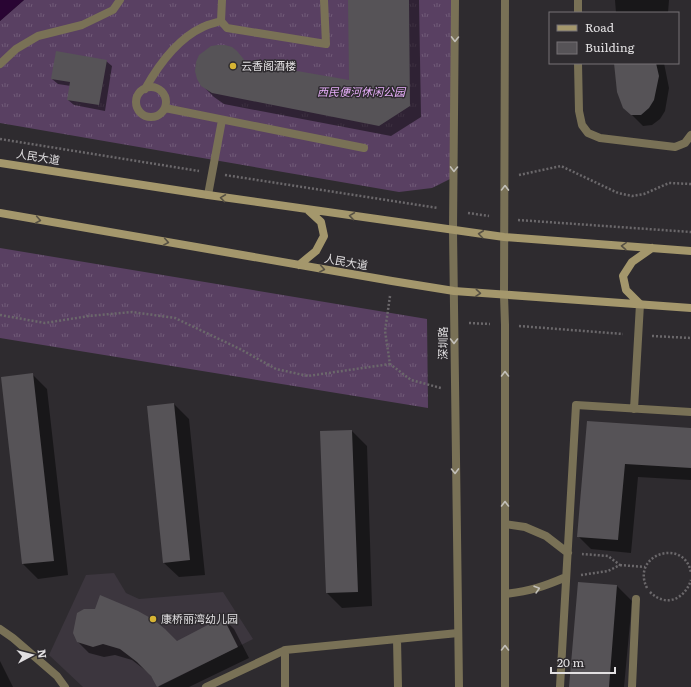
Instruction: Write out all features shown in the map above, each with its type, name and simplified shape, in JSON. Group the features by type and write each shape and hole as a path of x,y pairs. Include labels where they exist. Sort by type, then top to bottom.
{"main road":[{"name":"人民大道","path":"0,163 308,210 504,237 691,251"},
{"path":"299,265 316,251 324,236 321,222 308,210"},
{"name":"人民大道","path":"0,213 392,282 454,291 691,308"},
{"path":"640,304 626,290 623,276 632,262 652,248"}],"street":[{"path":"0,64 16,49 38,36 82,25 113,10 120,0"},
{"path":"222,0 221,21 227,28 326,44 324,0"},
{"name":"深圳路","path":"455,0 453,230 458,687"},
{"path":"505,0 505,687"},
{"path":"578,0 578,12"},
{"path":"146,89 156,88 160,90 165,98 165,108 154,117 145,116 138,109 138,95 146,89 157,68 184,39 203,27 221,21"},
{"path":"578,64 579,111 582,125 588,133 600,138 675,147 685,143 691,135"},
{"path":"165,108 364,148"},
{"path":"208,195 222,120"},
{"path":"634,408 640,304"},
{"path":"560,687 576,404 691,412"},
{"path":"505,524 525,527 546,536 568,553"},
{"path":"505,594 526,592 546,586 566,577"},
{"path":"632,687 636,599"},
{"path":"0,629 13,638 57,676 65,687"},
{"path":"206,687 285,650 458,634"},
{"path":"397,639 398,687"},
{"path":"285,650 285,687"}],"path":[{"path":"0,139 504,219 691,232"},
{"path":"505,178 561,166 618,193 632,196 644,194 669,183 691,184"},
{"path":"392,282 385,331 390,364 411,380 454,391"},
{"path":"0,315 45,323 89,316 132,312 176,318 240,349 276,369 308,376 390,364"},
{"path":"454,322 691,338"},
{"path":"691,571 683,558 677,554 669,552 655,556 649,561 644,575 648,590 654,596 670,600 678,598 684,593 689,587 691,580"},
{"path":"568,553 608,556 620,565"},
{"path":"566,577 608,571 620,565 646,567"}],"shaded area":[{"path":"0,0 24,0 0,21"},
{"name":"康桥丽湾幼儿园","path":"114,573 126,593 139,599 223,592 253,639 159,687 83,687 49,655 86,575"}],"green space":[{"name":"西民便河休闲公园","path":"24,0 453,0 454,177 432,188 399,192 0,123 0,21"},
{"path":"0,248 427,319 428,408 0,338"}],"building":[{"name":"云香阁酒楼","path":"348,0 409,0 410,106 379,126 212,93 201,86 197,79 195,71 196,62 199,55 211,46 225,45 232,47 237,51 246,62 349,80"},
{"path":"56,51 107,60 99,105 67,100 70,82 51,79"},
{"path":"614,64 656,64 659,76 654,100 649,108 641,115 631,115 623,108 617,92"},
{"path":"33,373 54,561 22,564 1,377"},
{"path":"174,403 190,560 163,563 147,406"},
{"path":"587,421 691,428 691,468 625,464 618,540 577,537"},
{"path":"352,430 358,592 326,593 320,431"},
{"path":"578,582 617,585 609,687 569,687"},
{"path":"100,595 138,611 154,620 177,641 223,617 238,647 157,687 151,676 137,662 120,649 103,644 93,647 77,642 73,633 77,613 84,609 95,609"}],"place":[{"name":"云香阁酒楼","path":"233,66"},
{"name":"康桥丽湾幼儿园","path":"153,619"}]}
